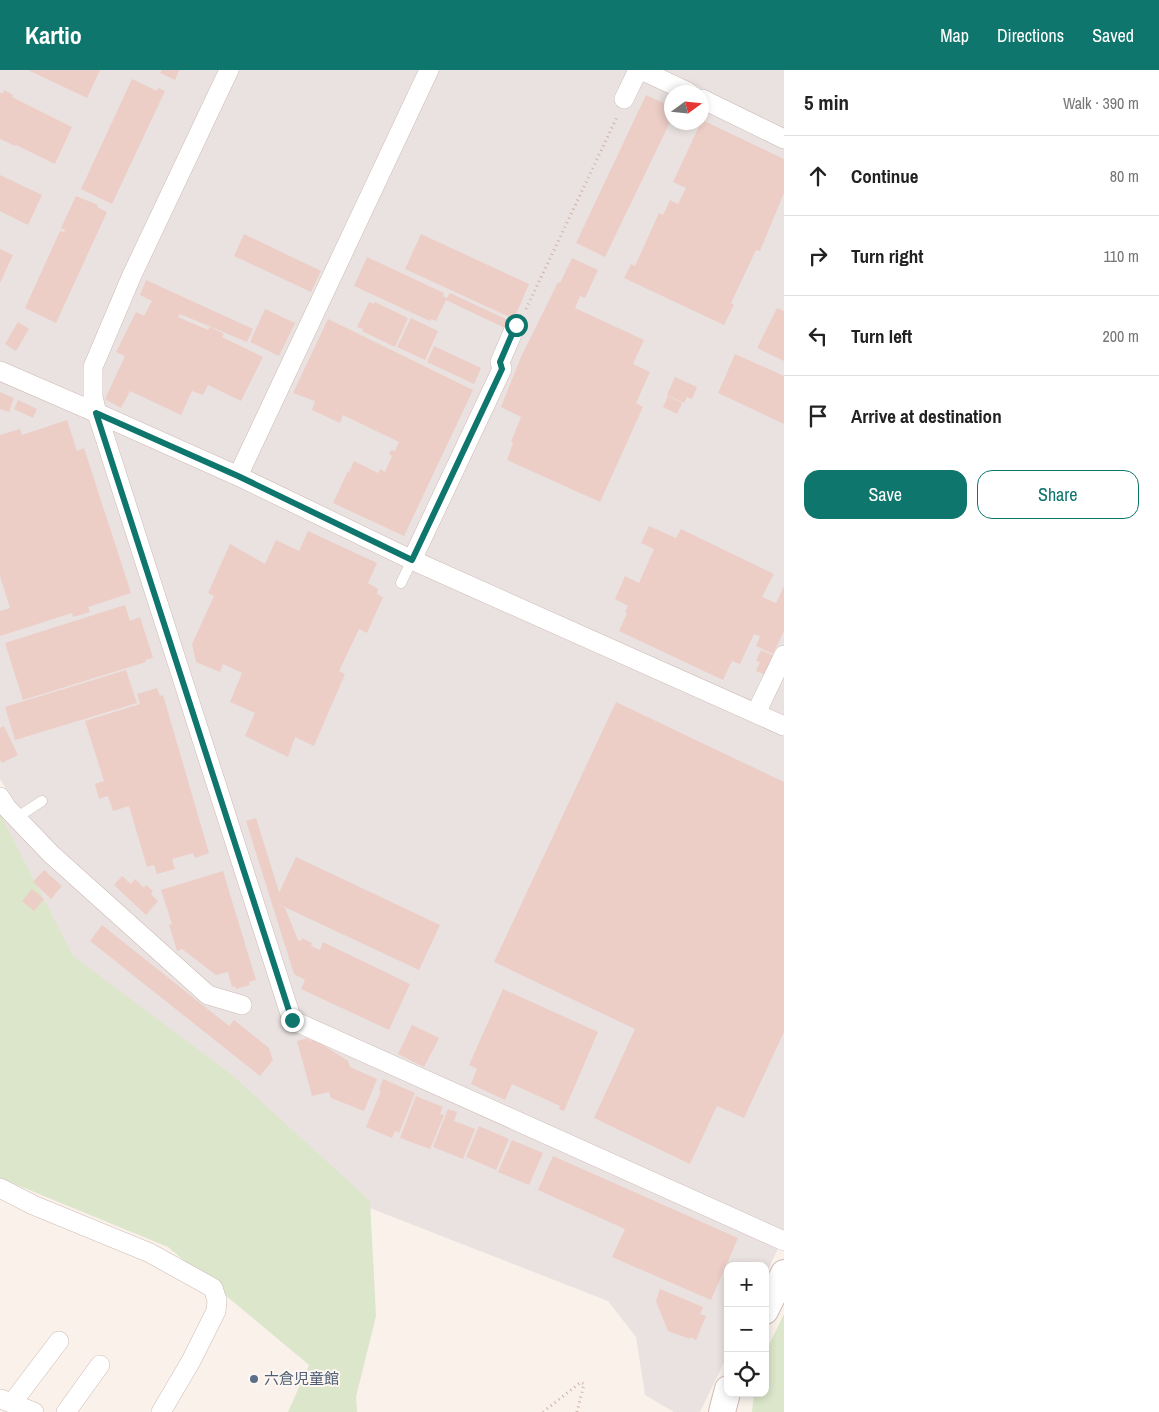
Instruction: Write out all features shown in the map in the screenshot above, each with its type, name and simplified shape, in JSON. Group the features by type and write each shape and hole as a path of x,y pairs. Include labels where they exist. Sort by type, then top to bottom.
{"main road":[{"path":"767,1307 784,1273"},
{"path":"722,1412 726,1397"}],"street":[{"path":"229,70 132,275 93,367 93,397 96,413 292,1020 784,1241"},
{"path":"238,476 429,70"},
{"path":"624,99 645,71 674,85"},
{"path":"709,102 784,139"},
{"path":"412,560 502,369 500,362 516,325"},
{"path":"0,371 238,476 412,560 784,726"},
{"path":"756,713 784,656"},
{"path":"0,797 16,818 51,854 208,995 242,1005"},
{"path":"2,1192 150,1253 213,1288 217,1300 216,1311 191,1361 161,1412"},
{"path":"34,1412 6,1401 60,1341"},
{"path":"66,1412 100,1365"}],"lane":[{"path":"401,583 412,560"},
{"path":"16,818 42,800"}],"path":[{"path":"516,325 519,324 624,99"},
{"path":"544,1412 581,1382 584,1384 577,1412"}],"shaded area":[{"path":"0,70 784,70 784,1236 769,1268 769,1262 724,1262 724,1362 700,1412 674,1412 645,1395 636,1337 608,1301 321,1189 0,918 0,797 7,790 0,779"}],"green space":[{"path":"0,814 73,956 232,1075 370,1201 376,1316 356,1397 357,1412 288,1412 309,1365 168,1247 0,1178"},
{"path":"784,1314 784,1412 752,1412 754,1397 769,1397 769,1345"}],"building":[{"path":"28,70 100,70 87,98"},
{"path":"162,70 179,70 175,80 160,73"},
{"path":"132,79 157,91 158,88 165,91 112,204 81,189"},
{"path":"4,90 13,95 12,97 72,127 55,164 0,139 0,93 3,93"},
{"path":"646,95 664,103 664,130 666,130 605,257 576,243"},
{"path":"709,123 784,159 784,193 760,251 756,250 731,303 734,305 724,325 624,278 631,264 635,266 659,213 663,215 670,200 678,204 686,188 673,182 697,130 709,130"},
{"path":"0,175 42,195 28,225 0,211"},
{"path":"76,196 98,205 97,207 107,212 56,323 25,308 60,231 64,232 65,230 61,228"},
{"path":"244,234 321,271 311,292 234,256"},
{"path":"421,234 529,284 514,319 405,269"},
{"path":"0,249 13,255 0,283"},
{"path":"367,257 444,293 443,296 447,298 450,293 510,321 507,329 446,300 436,321 431,319 430,321 354,286"},
{"path":"572,258 598,270 585,298 580,296 575,308 644,340 633,364 650,372 636,403 643,407 600,502 507,460 513,443 511,442 521,417 501,407 521,357"},
{"path":"146,280 253,329 247,342 180,314 178,317 208,330 210,327 224,334 222,337 263,357 241,401 208,385 203,395 192,391 181,415 130,391 121,408 105,399 125,356 116,352 136,312 144,316 152,301 140,295"},
{"path":"369,302 374,304 375,302 408,318 395,347 357,327"},
{"path":"777,308 784,311 784,361 757,348"},
{"path":"265,309 295,323 279,356 250,342"},
{"path":"411,318 438,331 425,360 397,347"},
{"path":"328,319 473,390 404,536 333,503 354,461 378,473 380,469 385,472 392,456 389,454 391,450 395,451 399,442 343,415 340,423 312,410 315,401 293,393"},
{"path":"18,322 29,329 16,351 5,344"},
{"path":"434,346 481,368 474,384 427,362"},
{"path":"735,354 784,376 784,424 718,393"},
{"path":"675,377 697,387 692,399 687,397 684,403 667,395"},
{"path":"0,392 14,398 9,412 0,409"},
{"path":"668,396 682,403 677,414 663,407"},
{"path":"18,400 37,409 33,418 14,409"},
{"path":"67,420 77,451 84,448 131,593 88,607 90,612 73,617 72,613 0,636 0,611 10,608 0,576 0,435 20,429 22,435"},
{"path":"649,526 676,538 681,529 774,574 762,597 776,603 784,586 784,631 773,654 756,646 760,636 754,634 740,664 732,661 723,680 619,631 628,606 615,599 625,576 639,583 654,549 641,543"},
{"path":"308,531 377,563 368,583 378,589 377,594 383,597 367,633 359,629 339,671 345,674 314,746 295,737 288,757 245,736 255,713 230,702 242,673 223,664 220,672 196,662 192,644 214,596 208,593 230,544 265,564 276,540 299,551"},
{"path":"125,605 130,621 140,617 153,658 145,660 146,662 23,700 5,643"},
{"path":"761,650 774,656 765,675 756,671 760,662 756,661"},
{"path":"126,670 137,703 15,740 5,707"},
{"path":"157,688 160,696 163,695 209,853 195,858 193,853 172,859 175,869 157,874 154,865 147,867 129,806 113,811 108,796 99,799 95,784 104,781 85,721 140,704 137,694"},
{"path":"616,702 784,782 784,1032 744,1118 717,1106 690,1164 594,1118 635,1029 494,962"},
{"path":"4,726 18,755 2,763 0,760 0,728"},
{"path":"256,818 279,892 276,899 296,857 440,925 419,970 276,903 285,908 298,940 301,941 302,938 312,943 311,946 320,950 323,942 410,984 389,1030 301,989 305,980 294,974 246,821"},
{"path":"44,870 62,886 51,899 33,882"},
{"path":"223,871 256,980 249,982 250,985 236,989 235,986 232,987 228,972 216,975 182,949 177,951 169,925 172,924 161,890"},
{"path":"122,876 131,884 135,879 144,888 146,885 153,891 151,894 158,901 146,915 114,885"},
{"path":"32,889 44,899 34,911 22,901"},
{"path":"102,925 229,1026 234,1020 269,1048 273,1060 260,1076 90,941"},
{"path":"503,989 598,1032 564,1111 559,1109 560,1106 512,1084 505,1100 471,1084 477,1069 469,1065"},
{"path":"412,1025 439,1038 424,1067 398,1054"},
{"path":"308,1038 310,1041 314,1039 348,1061 350,1067 377,1079 364,1111 331,1098 329,1092 312,1096 297,1041"},
{"path":"383,1079 415,1093 399,1133 395,1131 392,1138 366,1127 381,1091 379,1090"},
{"path":"416,1096 443,1107 440,1114 444,1115 430,1149 400,1138"},
{"path":"448,1109 457,1112 454,1121 475,1129 463,1159 433,1147"},
{"path":"479,1126 509,1139 496,1170 466,1157"},
{"path":"512,1140 543,1153 529,1185 498,1172"},
{"path":"553,1156 738,1238 728,1262 724,1262 724,1270 711,1300 612,1257 625,1229 538,1190"},
{"path":"660,1289 703,1307 700,1314 706,1316 696,1340 668,1331 656,1301"}],"place":[{"name":"六倉児童館","path":"254,1379"}],"route":[{"path":"292,1020 96,413 238,476 412,560 502,369 500,362 516,325"}]}
